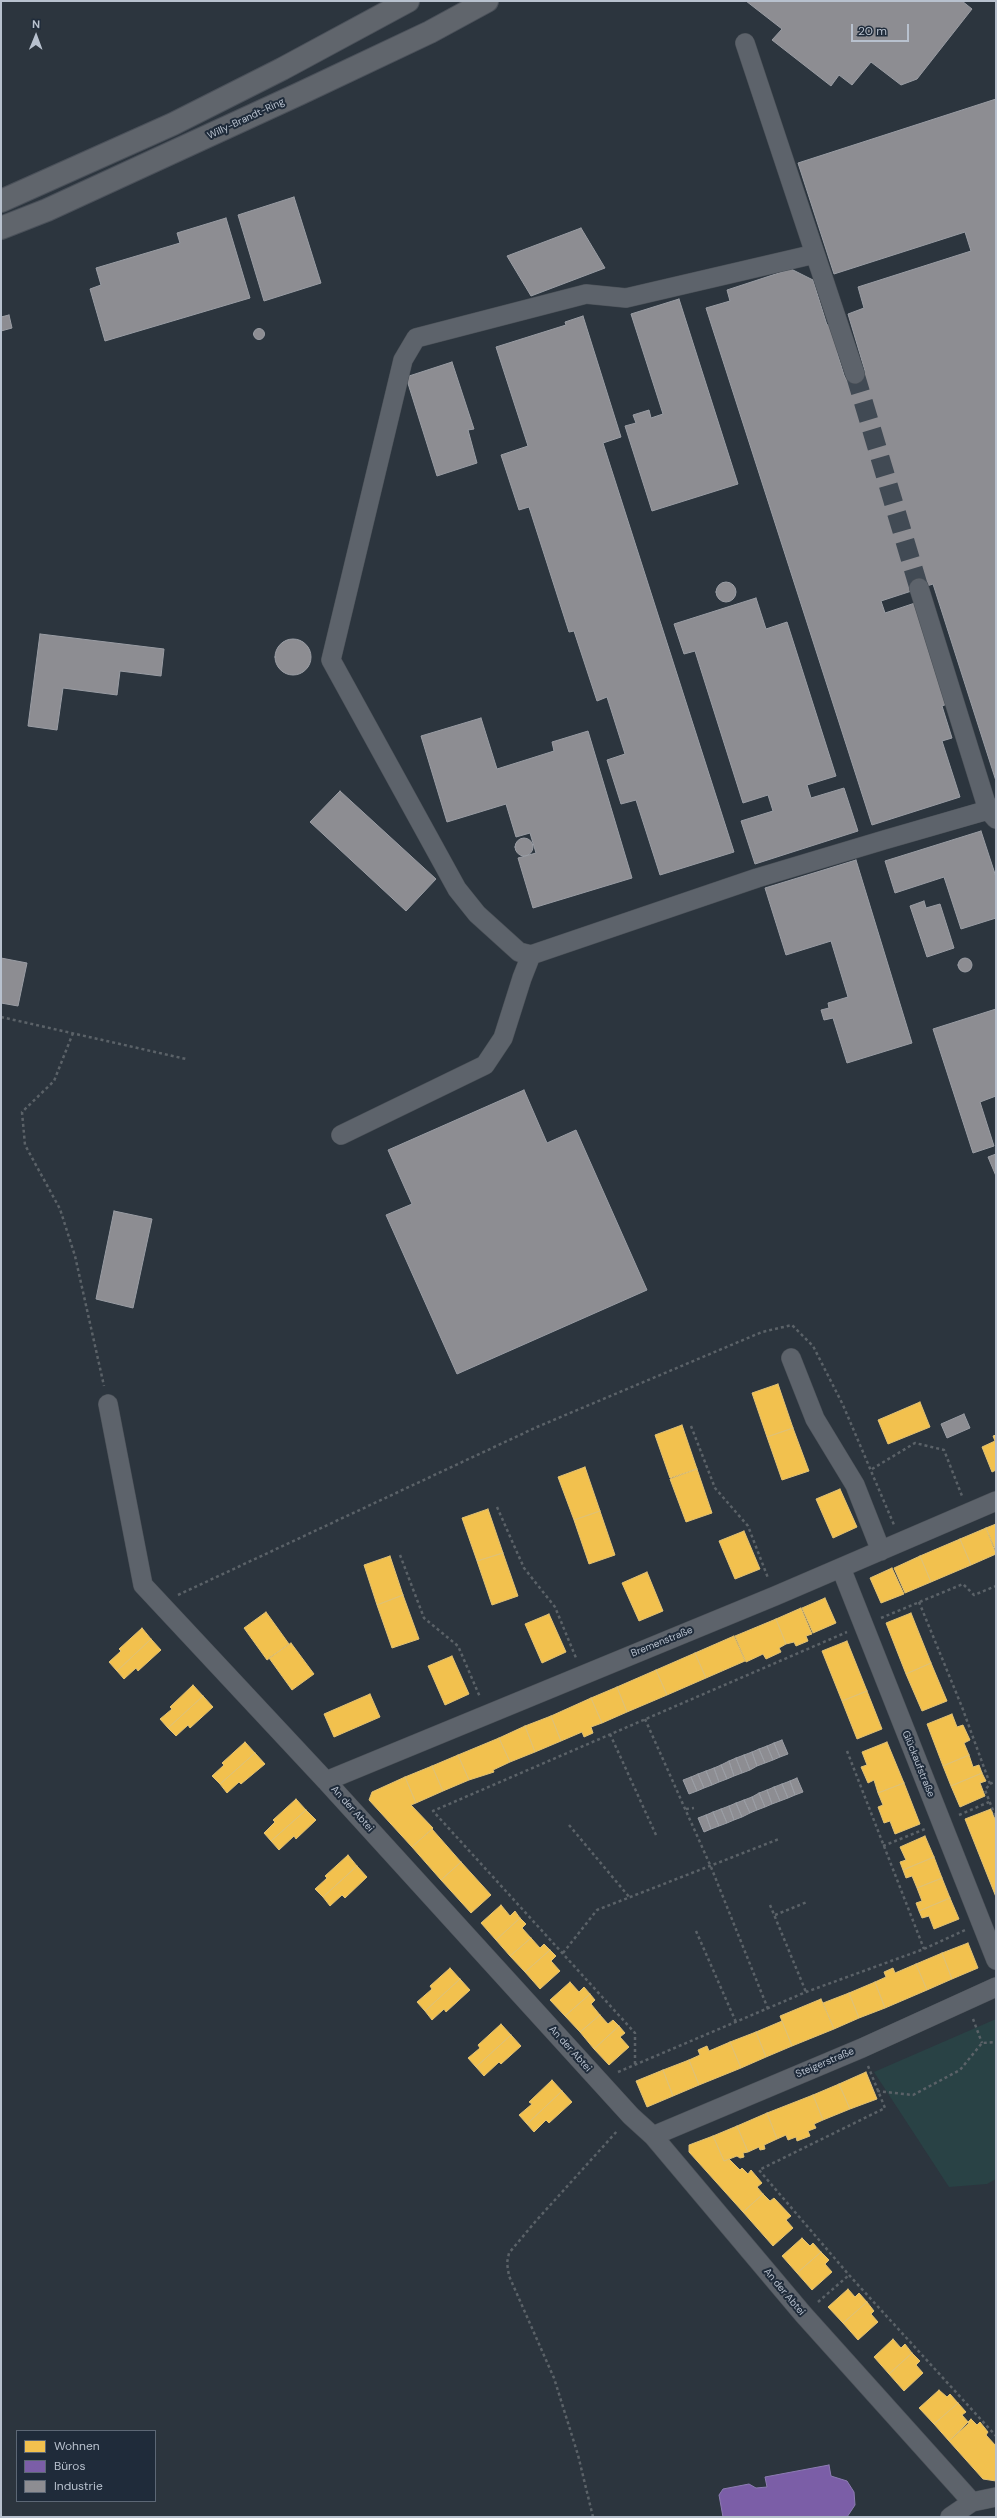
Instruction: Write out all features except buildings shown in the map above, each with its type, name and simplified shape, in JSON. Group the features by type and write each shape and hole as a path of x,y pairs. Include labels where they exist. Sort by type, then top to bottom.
{"main road":[{"path":"1,201 173,124 282,70 408,1"},
{"name":"Willy-Brandt-Ring","path":"1,228 47,210 292,97 430,32 487,1"}],"street":[{"path":"746,43 855,374"},
{"path":"815,254 626,298 586,294 416,338 403,360 332,660 457,889 477,914 519,952 531,955 757,878 993,812 919,588"},
{"path":"341,1135 485,1065 504,1038 522,978 531,955"},
{"path":"791,1358 815,1419 855,1485 881,1551"},
{"name":"An der Abtei","path":"108,1404 143,1585 326,1781 599,2082 631,2116 653,2136 802,2314 972,2502"},
{"name":"Bremenstraße","path":"326,1781 775,1596 996,1501"},
{"name":"Glückaufstraße","path":"841,1568 996,1960"},
{"name":"Steigerstraße","path":"653,2136 862,2048 966,2002 996,1987"},
{"path":"950,2517 972,2502 996,2497"}],"path":[{"path":"1,1017 186,1059"},
{"path":"73,1033 54,1081 22,1112 22,1118 25,1145 60,1209 75,1256 108,1404"},
{"path":"161,1606 185,1590 537,1427 762,1332 792,1325 813,1346 872,1469 900,1543"},
{"path":"692,1426 715,1488 748,1526 775,1596"},
{"path":"872,1469 915,1443 944,1450 969,1513"},
{"path":"497,1507 524,1568 555,1607 583,1675"},
{"path":"400,1555 424,1618 458,1646 488,1714"},
{"path":"634,2064 636,2033 433,1810 963,1584 974,1596 996,1586"},
{"path":"920,1602 962,1707 990,1784"},
{"path":"645,1719 711,1867 768,2009"},
{"path":"610,1734 656,1835"},
{"path":"847,1751 924,1949"},
{"path":"996,1781 990,1784 985,1790 996,1818"},
{"path":"883,1846 990,1802"},
{"path":"686,1809 694,1808"},
{"path":"569,1825 630,1898"},
{"path":"563,1953 597,1910 711,1867 779,1839"},
{"path":"775,1915 807,1902"},
{"path":"770,1905 806,1992"},
{"path":"599,2082 634,2064 806,1992 924,1949 982,1922"},
{"path":"696,1931 736,2022"},
{"path":"966,2002 982,2043"},
{"path":"877,2091 914,2095 960,2070 982,2043 996,2042"},
{"path":"862,2048 877,2091 885,2108 759,2170 850,2275 996,2436"},
{"path":"593,2517 578,2455 554,2378 508,2276 507,2263 510,2253 535,2222 631,2116"},
{"path":"802,2314 850,2275"}],"green space":[{"path":"996,2019 996,2179 987,2184 949,2187 874,2072"}],"tunnel":[{"path":"855,374 919,588"}]}
